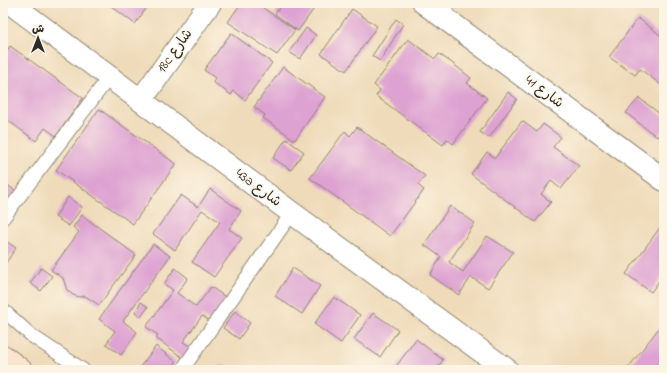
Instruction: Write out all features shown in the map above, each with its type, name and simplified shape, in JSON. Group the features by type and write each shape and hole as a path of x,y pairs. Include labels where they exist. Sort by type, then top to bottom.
{"main road":[{"path":"3,356 22,370"}],"street":[{"name":"43a شارع","path":"10,3 292,213 507,370"},
{"name":"18c شارع","path":"140,100 210,3"},
{"name":"شارع 41","path":"439,7 664,180"}],"lane":[{"path":"3,218 110,76"},
{"path":"182,370 292,213"},
{"path":"3,310 32,336 84,370"}],"building":[{"path":"107,3 150,3 135,24"},
{"path":"241,3 256,3 295,30 277,55 228,22"},
{"path":"283,3 318,3 298,31 275,14"},
{"path":"352,9 377,26 346,71 321,54"},
{"path":"638,18 664,38 664,87 640,69 635,75 609,57"},
{"path":"396,19 403,24 380,61 372,56"},
{"path":"306,28 316,35 300,59 289,52"},
{"path":"231,33 272,63 245,100 234,91 231,95 213,82 215,78 204,70"},
{"path":"408,39 435,59 439,54 452,63 471,78 467,83 487,98 453,144 447,139 443,145 376,96 380,90 374,85"},
{"path":"10,46 83,98 56,136 45,128 36,141 3,117 3,57"},
{"path":"283,67 325,97 295,140 263,118 265,115 254,107"},
{"path":"508,92 517,99 489,138 480,132"},
{"path":"639,98 664,117 664,128 657,137 626,113"},
{"path":"99,109 176,164 133,224 56,170"},
{"path":"522,121 537,132 543,124 561,137 553,147 579,166 561,189 551,181 541,194 551,202 535,222 471,174 487,152 495,158"},
{"path":"357,127 425,176 418,185 424,190 390,236 310,178 345,131 350,136"},
{"path":"286,139 304,152 291,170 273,158"},
{"path":"3,182 16,191 8,202 3,199"},
{"path":"210,189 241,211 229,229 242,238 214,277 192,262 220,222 202,210 175,250 153,234 181,195 198,207"},
{"path":"68,197 82,207 69,226 55,217"},
{"path":"450,206 475,223 449,262 463,272 487,236 513,252 488,288 471,277 459,295 430,275 441,257 424,245"},
{"path":"82,215 136,255 99,305 85,296 79,297 73,295 67,290 63,278 51,270 79,232 73,227"},
{"path":"664,222 664,274 651,292 626,274"},
{"path":"3,239 16,248 3,267"},
{"path":"153,244 170,256 123,321 137,332 121,355 106,344 115,331 99,319"},
{"path":"41,268 52,276 41,291 30,283"},
{"path":"175,268 188,278 177,293 196,307 211,287 227,298 210,321 202,316 183,342 191,347 183,358 156,338 158,335 146,327 173,290 164,284"},
{"path":"293,268 320,286 302,314 275,296"},
{"path":"334,297 360,315 341,343 314,324"},
{"path":"141,302 148,307 141,317 135,312"},
{"path":"235,311 250,323 239,339 223,328"},
{"path":"373,313 398,330 380,357 354,339"},
{"path":"659,328 664,332 664,370 630,370 628,368"},
{"path":"416,339 443,360 436,370 397,370 395,368"},
{"path":"156,346 176,362 169,370 144,370 140,367"},
{"path":"221,365 228,370 217,370"}]}
